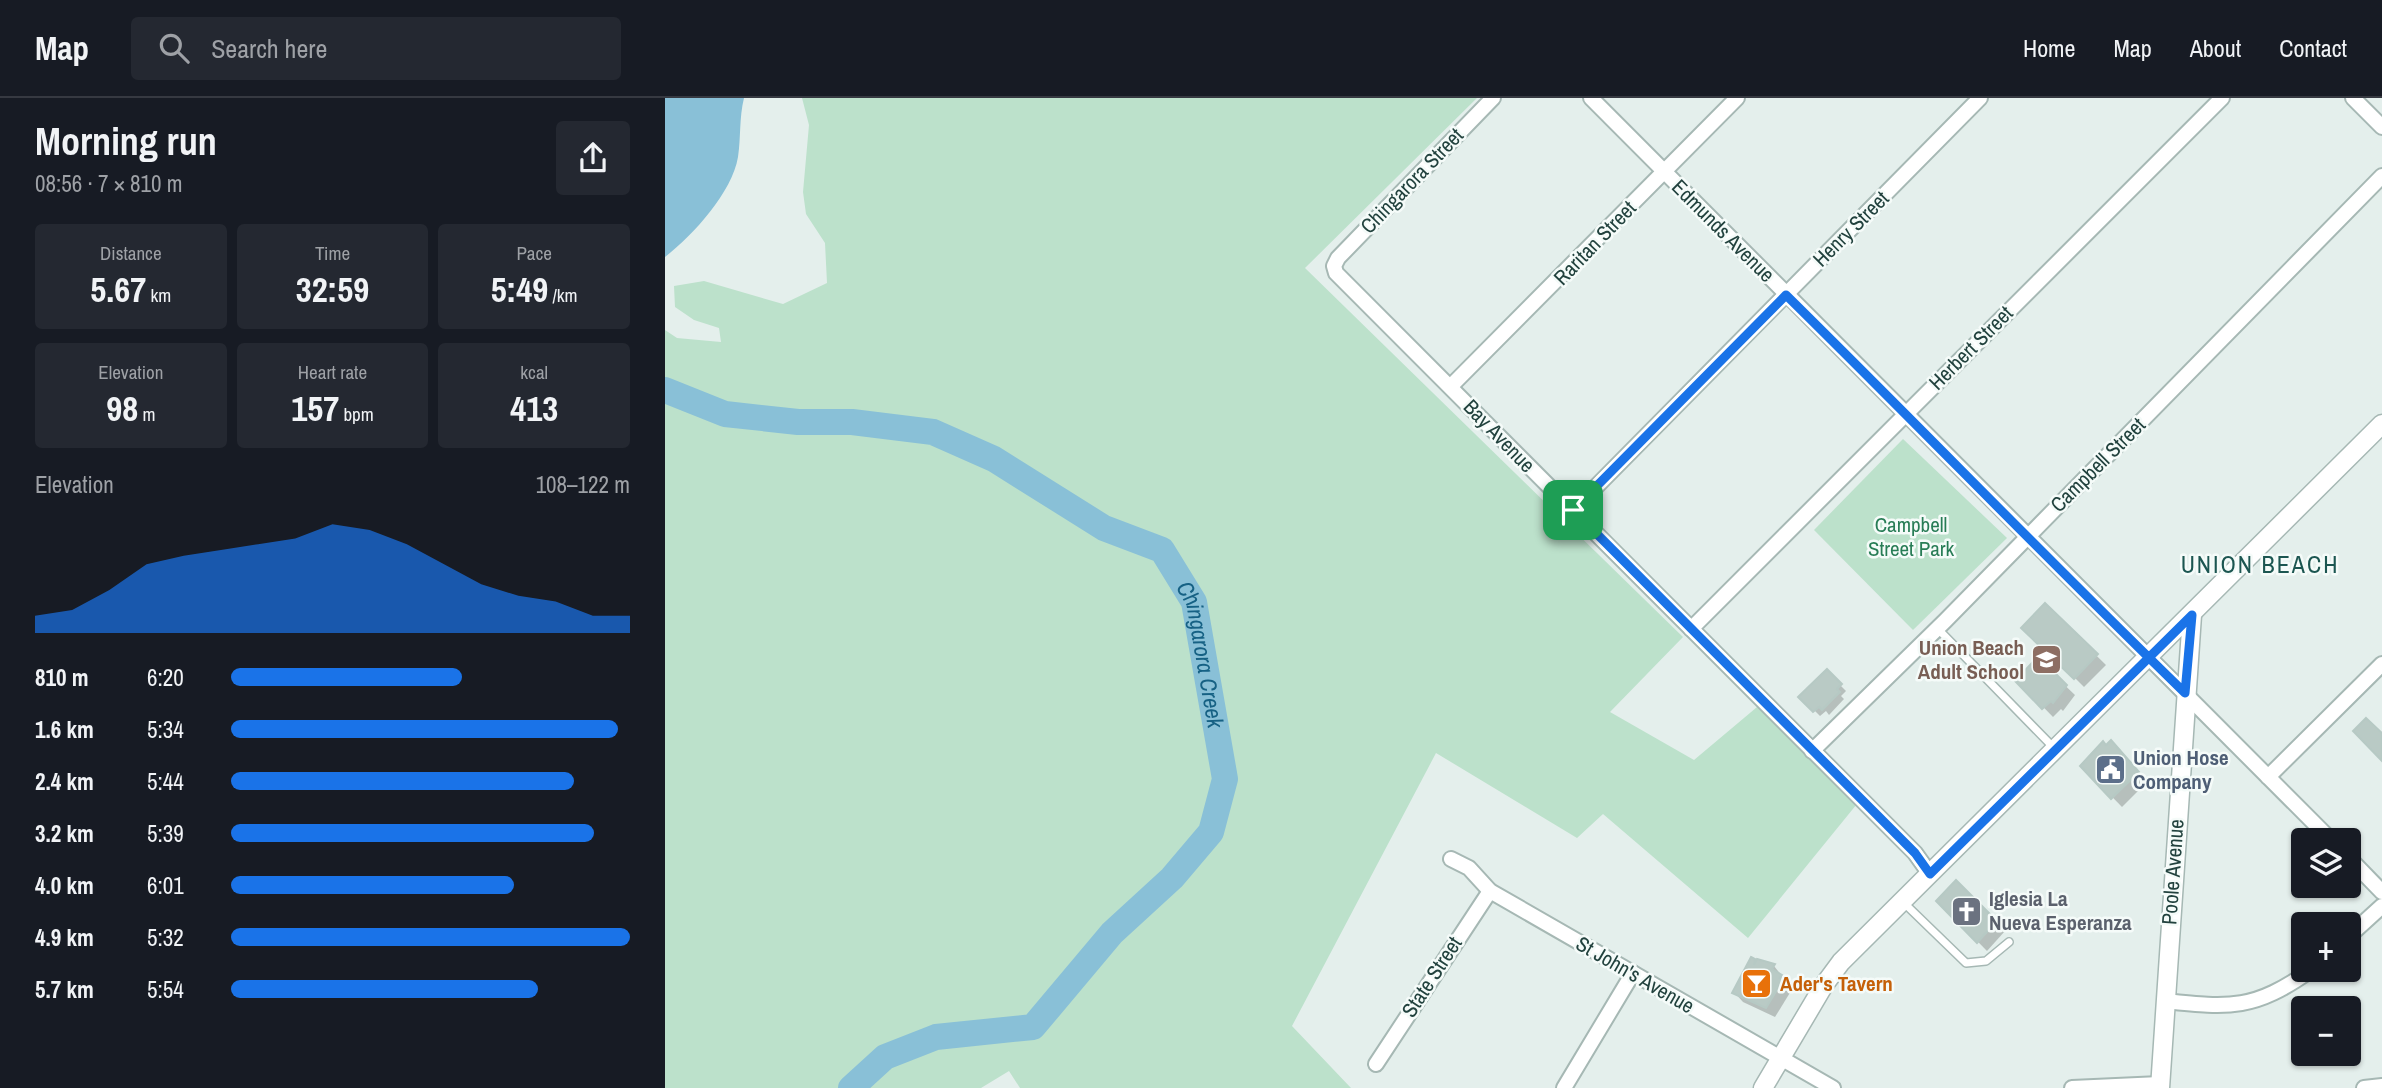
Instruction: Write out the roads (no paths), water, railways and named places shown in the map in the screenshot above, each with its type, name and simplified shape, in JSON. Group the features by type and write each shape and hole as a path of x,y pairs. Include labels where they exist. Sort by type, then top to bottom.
{"street":[{"name":"Chingarora Street","path":"1334,266 1493,98"},
{"name":"Edmunds Avenue","path":"1591,98 2318,828"},
{"name":"Raritan Street","path":"1451,386 1737,98"},
{"name":"Henry Street","path":"1573,510 1980,98"},
{"name":"Herbert Street","path":"1691,629 2223,98"},
{"path":"2353,98 2382,127"},
{"name":"Campbell Street","path":"1812,751 2028,537 2382,176"},
{"name":"Bay Avenue","path":"1334,266 1342,281 1451,386 1915,853 1930,874"},
{"path":"1763,1088 1841,962 2382,424"},
{"name":"Poole Avenue","path":"2160,1086 2192,615"},
{"path":"2268,777 2382,664"},
{"name":"St John's Avenue","path":"1451,859 1469,869 1490,891 1833,1088"},
{"path":"2361,870 2382,892"},
{"name":"State Street","path":"1376,1064 1490,891"},
{"path":"2361,925 2382,906"},
{"path":"1564,1088 1633,973"},
{"path":"2165,1002 2217,1007 2250,1003 2293,982"},
{"path":"2073,1088 2160,1086"},
{"path":"2364,1088 2382,1086"}],"lane":[{"path":"1937,628 2056,749"},
{"path":"1902,901 1966,963 1986,961 2010,942"}],"water":[{"path":"665,98 744,98 738,157 728,185 698,226 665,257"}],"waterway":[{"name":"Chingarora Creek","path":"665,390 725,414 798,422 852,422 933,432 994,459 1104,528 1162,550 1194,602 1225,779 1211,832 1172,878 1112,933 1033,1027 936,1037 885,1057 851,1088"}],"place":[{"name":"Union Beach Adult School","path":"2047,660"},
{"name":"Union Hose Company","path":"2110,770"},
{"name":"Iglesia La Nueva Esperanza","path":"1966,911"},
{"name":"Ader's Tavern","path":"1757,984"}],"district":[{"name":"UNION BEACH","path":"2260,565"}],"park label":[{"name":"Campbell Street Park","path":"1911,537"}]}
